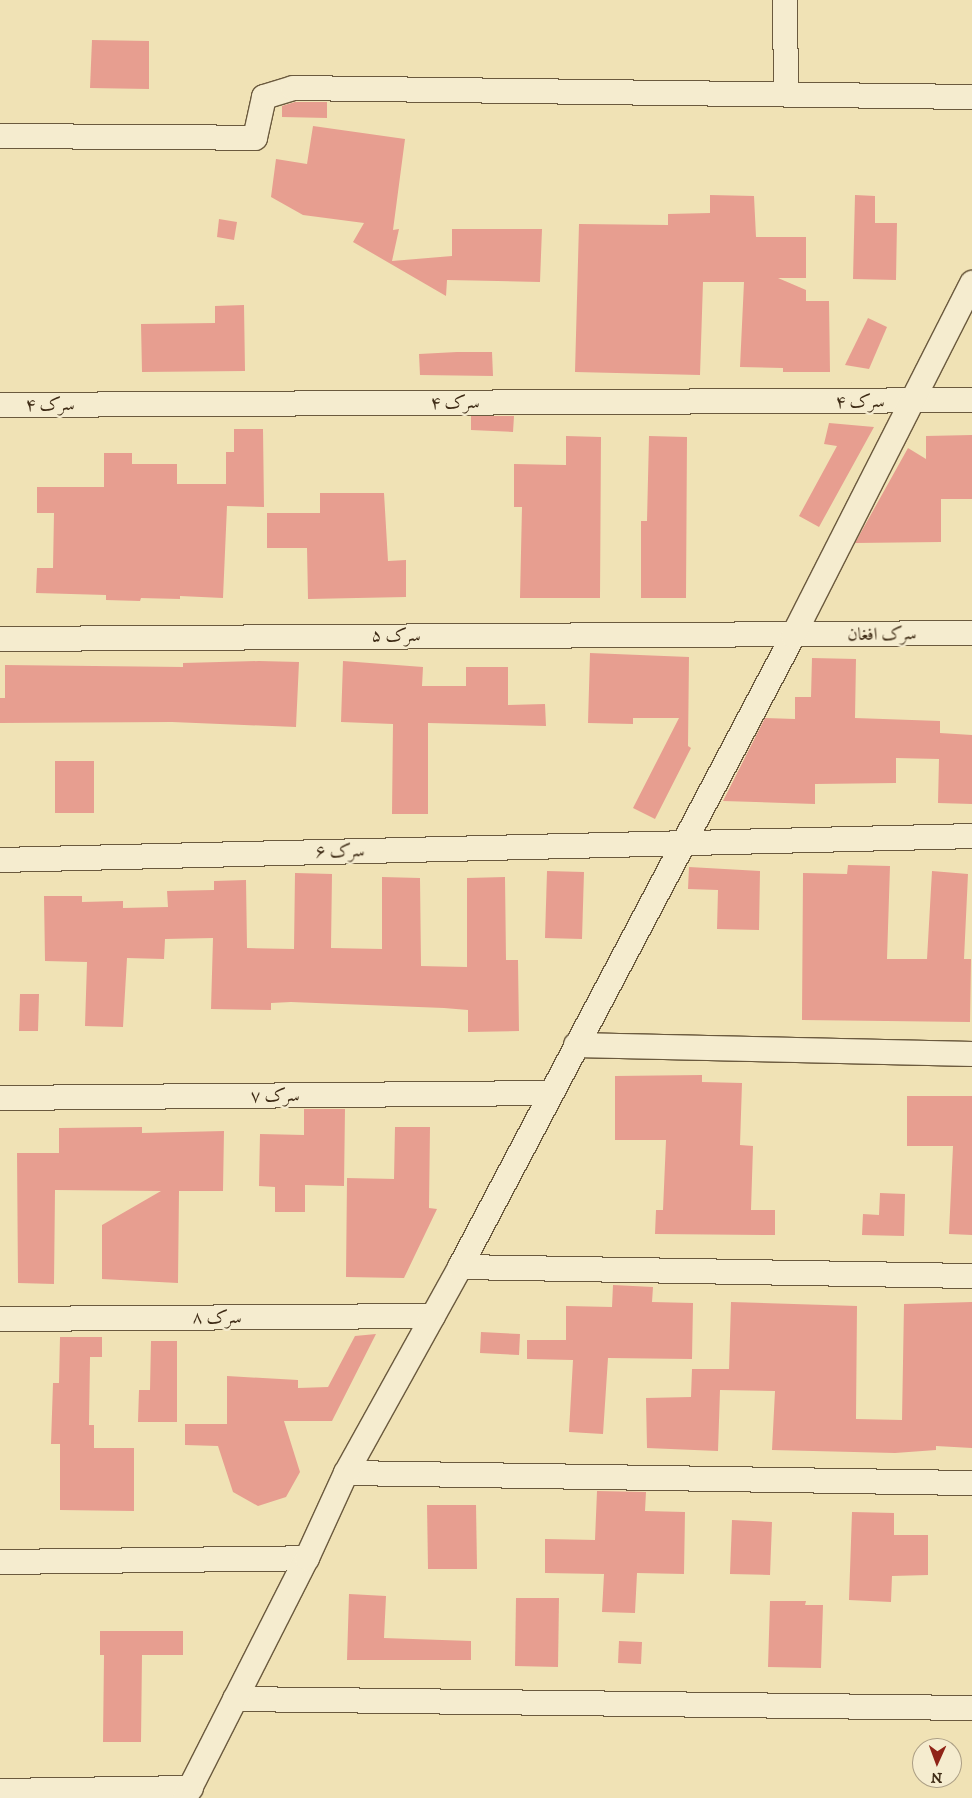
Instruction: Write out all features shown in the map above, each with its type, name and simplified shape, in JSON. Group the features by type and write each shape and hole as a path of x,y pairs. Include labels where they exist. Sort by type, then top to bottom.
{"street":[{"path":"785,0 786,94"},
{"path":"0,136 255,138 264,96 292,88 972,97"},
{"path":"0,1791 188,1793 307,1558 346,1473 434,1316 792,636 972,282"},
{"name":"سرک ۴","path":"0,405 910,402 972,400"},
{"name":"سرک افغان","path":"792,636 972,633"},
{"name":"سرک ۵","path":"0,639 792,636"},
{"name":"سرک ۶","path":"0,860 972,836"},
{"path":"576,1045 972,1054"},
{"name":"سرک ۷","path":"0,1098 551,1093"},
{"path":"460,1267 972,1276"},
{"name":"سرک ۸","path":"0,1320 434,1316"},
{"path":"346,1473 972,1483"},
{"path":"0,1562 307,1558"},
{"path":"235,1699 972,1708"}],"building":[{"path":"92,40 149,41 149,89 90,88"},
{"path":"295,102 327,102 327,118 282,117 282,106"},
{"path":"313,126 405,139 393,230 399,229 392,261 452,256 452,229 542,229 540,282 447,280 446,296 353,242 364,223 303,215 271,197 276,159 307,164"},
{"path":"710,195 754,196 756,237 806,237 806,278 778,278 806,290 806,301 829,301 830,372 783,372 783,368 740,367 744,282 703,282 700,375 575,372 579,224 668,225 668,214 710,213"},
{"path":"855,195 875,196 875,223 897,223 896,280 853,279"},
{"path":"219,219 237,222 234,240 217,237"},
{"path":"244,305 245,371 142,372 141,324 215,323 215,306"},
{"path":"868,318 887,327 869,369 845,365"},
{"path":"492,352 493,376 420,375 419,354"},
{"path":"471,416 514,416 513,432 471,430"},
{"path":"829,423 874,427 819,527 799,516 837,446 824,444"},
{"path":"234,429 263,429 264,507 227,506 223,598 180,596 180,599 141,598 140,601 106,600 106,595 36,593 37,568 53,568 54,513 37,513 37,487 104,487 104,453 132,453 132,464 177,464 177,484 226,484 226,452 234,452"},
{"path":"972,435 972,499 941,499 941,542 855,543 908,448 926,459 926,436"},
{"path":"566,436 601,437 600,598 520,598 522,507 514,507 514,464 566,465"},
{"path":"649,436 687,437 686,598 641,598 641,521 647,521"},
{"path":"320,493 384,493 388,561 406,560 406,597 308,599 307,548 267,548 267,513 320,513"},
{"path":"590,653 689,657 688,746 691,748 655,819 633,808 679,718 633,718 633,724 588,723"},
{"path":"812,658 856,659 855,718 940,721 940,733 972,735 972,804 938,803 939,759 896,758 896,783 815,784 815,804 723,801 765,718 795,719 795,697 811,697"},
{"path":"343,661 423,667 422,686 466,686 466,667 508,667 508,705 545,704 546,726 428,723 428,814 392,814 393,724 341,722"},
{"path":"299,662 296,727 172,722 0,723 0,698 5,698 5,665 183,667 183,663"},
{"path":"55,761 94,761 94,813 55,813"},
{"path":"848,865 890,866 887,959 927,959 932,871 968,874 964,959 971,959 970,1022 802,1020 803,873 847,874"},
{"path":"689,867 760,871 759,930 717,929 718,890 688,889"},
{"path":"547,871 584,872 582,939 545,938"},
{"path":"295,873 332,874 331,948 382,949 382,877 420,878 421,966 467,967 467,878 505,877 506,960 518,960 519,1031 468,1032 468,1010 444,1008 291,1002 271,1003 271,1010 211,1009 213,938 165,939 164,959 127,958 123,1027 85,1026 87,962 45,961 44,896 82,896 82,902 123,901 123,908 168,907 167,891 214,890 214,881 246,880 247,948 294,949"},
{"path":"20,994 39,994 38,1031 19,1031"},
{"path":"702,1075 702,1082 742,1083 740,1145 753,1146 751,1210 775,1210 775,1235 655,1234 656,1210 663,1210 666,1140 615,1140 615,1076"},
{"path":"907,1096 972,1096 972,1235 949,1234 953,1146 907,1146"},
{"path":"304,1109 345,1109 344,1186 305,1185 305,1212 275,1212 275,1187 259,1186 260,1134 304,1135"},
{"path":"142,1127 142,1133 224,1131 223,1191 179,1191 178,1283 102,1279 102,1225 161,1191 55,1190 54,1284 18,1283 17,1153 59,1153 59,1128"},
{"path":"395,1127 430,1127 429,1208 437,1209 404,1278 346,1277 347,1178 394,1179"},
{"path":"880,1193 905,1194 904,1236 862,1235 863,1214 879,1215"},
{"path":"613,1285 653,1287 652,1302 693,1303 692,1359 608,1358 603,1434 569,1432 573,1360 527,1359 527,1340 566,1340 566,1306 612,1307"},
{"path":"731,1302 857,1306 856,1419 902,1420 904,1304 972,1302 972,1448 936,1446 936,1450 895,1453 772,1450 775,1391 720,1390 718,1451 647,1448 646,1398 691,1397 692,1369 729,1369"},
{"path":"481,1332 520,1334 519,1355 480,1353"},
{"path":"376,1334 332,1421 284,1421 300,1472 286,1497 258,1506 233,1492 218,1446 185,1445 185,1424 227,1424 227,1376 298,1380 298,1388 328,1387 355,1336"},
{"path":"60,1337 102,1337 102,1357 90,1357 89,1425 94,1425 94,1448 134,1448 134,1511 60,1510 60,1444 51,1444 53,1383 59,1383"},
{"path":"151,1341 177,1341 177,1422 138,1422 139,1390 150,1390"},
{"path":"597,1491 646,1492 645,1511 685,1512 684,1574 637,1573 635,1613 602,1612 604,1574 545,1573 545,1539 595,1540"},
{"path":"427,1505 476,1505 477,1569 428,1569"},
{"path":"852,1512 894,1513 894,1535 928,1535 928,1575 892,1576 891,1602 849,1600"},
{"path":"732,1520 772,1522 770,1575 730,1574"},
{"path":"349,1594 386,1596 384,1638 471,1641 471,1660 347,1660"},
{"path":"516,1598 559,1598 558,1667 515,1666"},
{"path":"770,1601 806,1601 805,1605 823,1605 821,1668 768,1667"},
{"path":"100,1631 183,1631 183,1655 142,1655 141,1742 103,1742 104,1655 100,1655"},
{"path":"619,1641 642,1642 641,1664 618,1663"}]}
